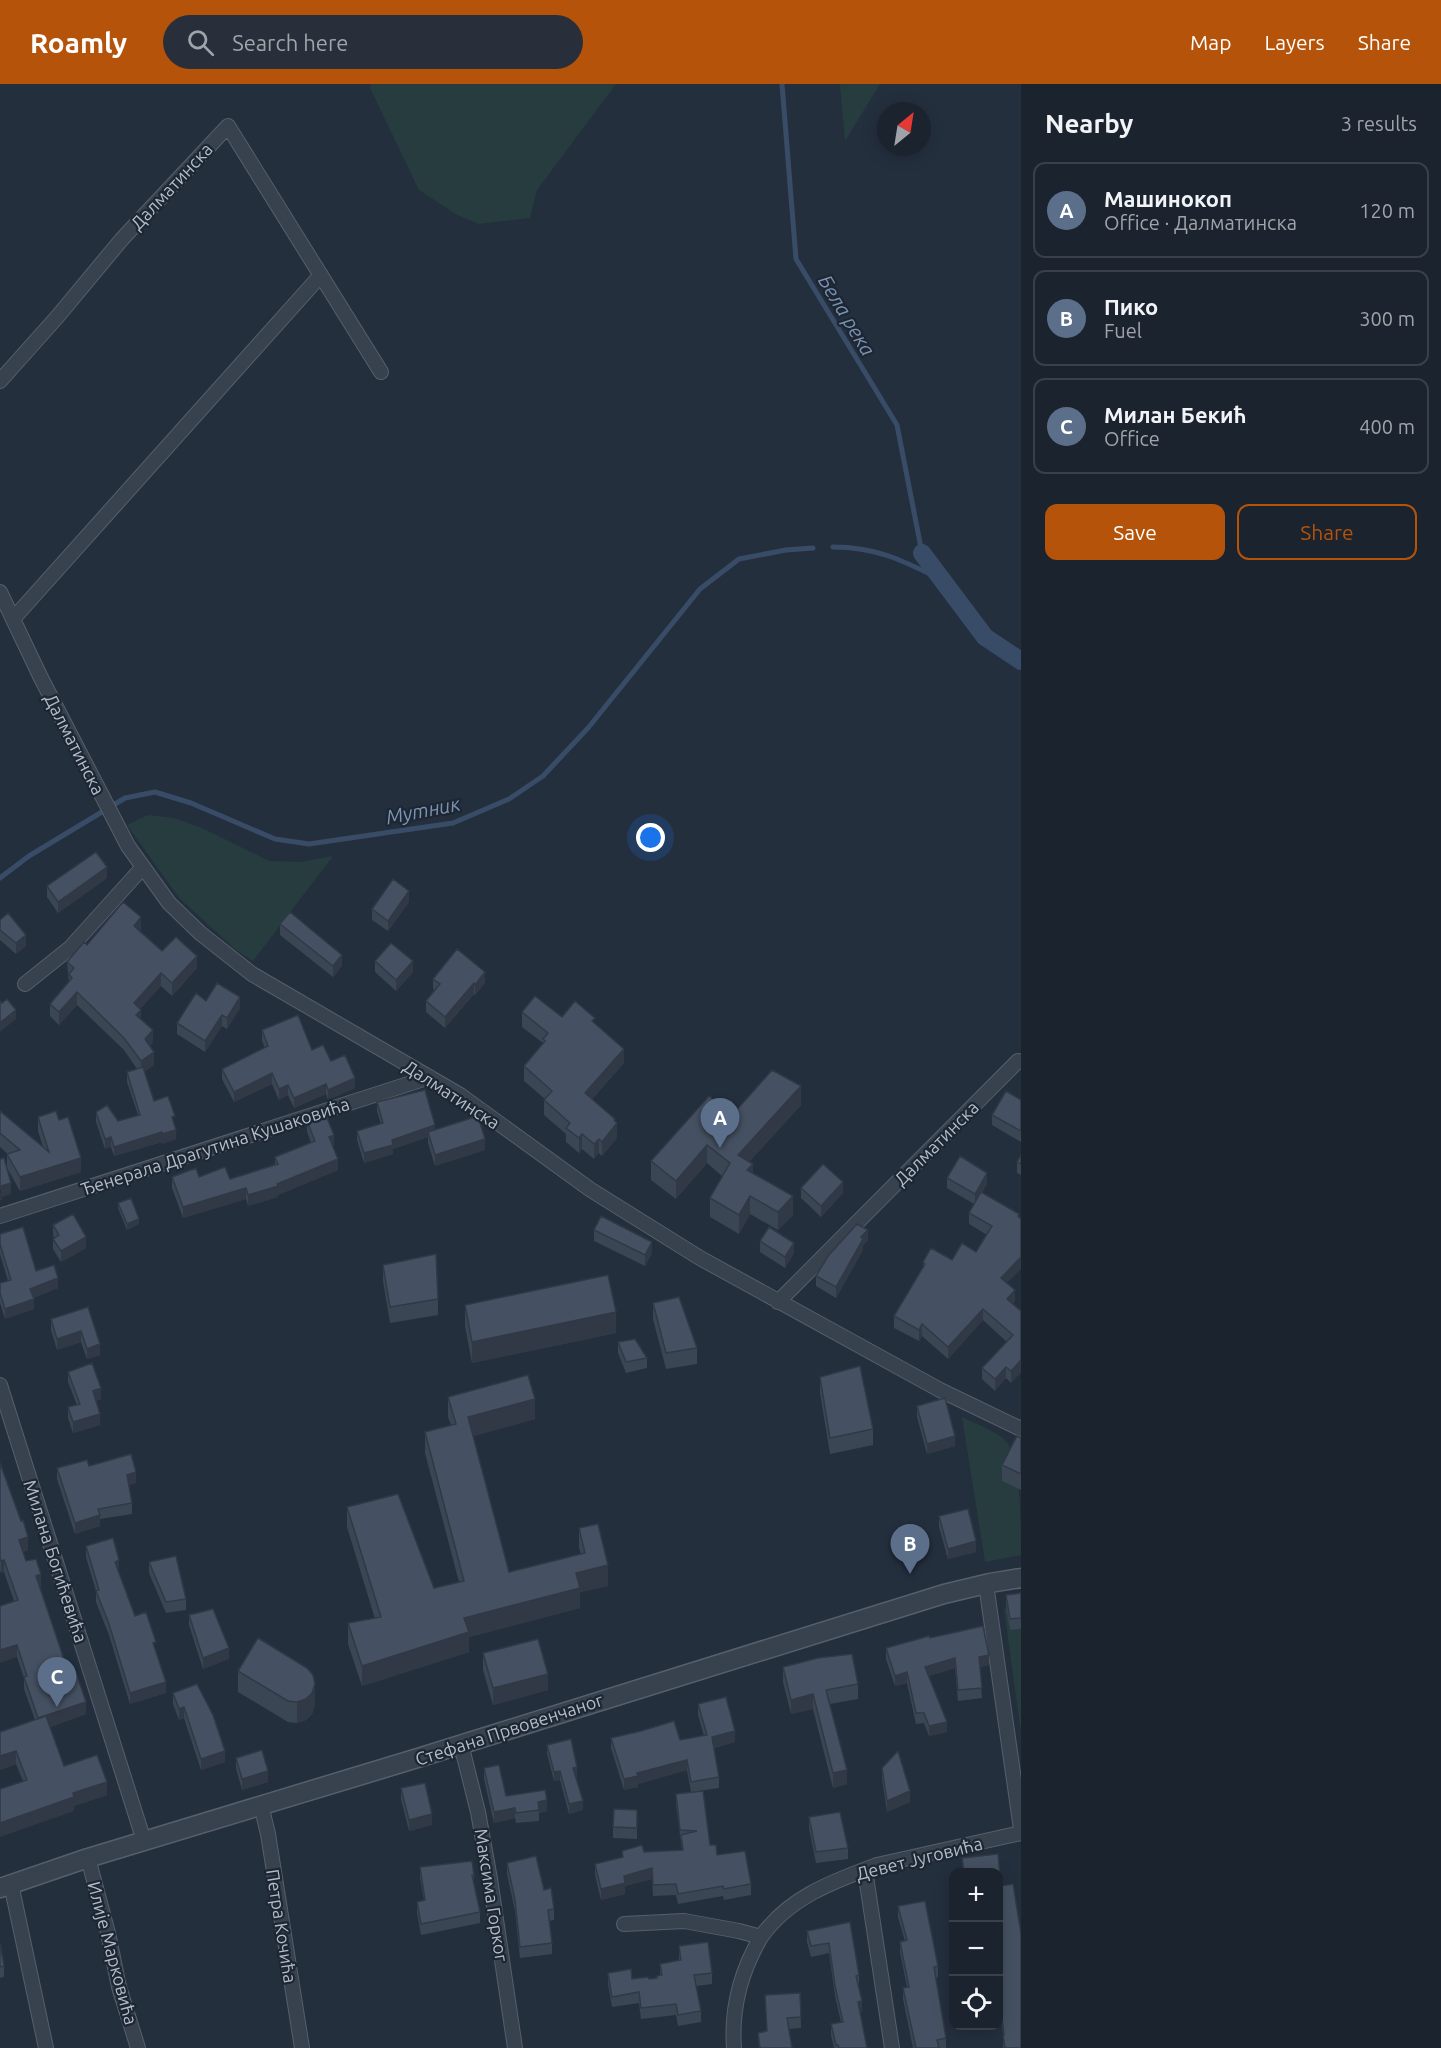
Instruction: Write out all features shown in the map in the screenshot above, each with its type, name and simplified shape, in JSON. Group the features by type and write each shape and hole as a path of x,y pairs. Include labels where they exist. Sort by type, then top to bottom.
{"street":[{"name":"Далматинска","path":"0,381 122,239 228,126 381,372"},
{"path":"13,619 321,275"},
{"name":"Далматинска","path":"0,592 117,825 169,903 200,933 252,974 460,1095 599,1196 700,1258 940,1390 1021,1429"},
{"path":"26,984 70,948 143,867"},
{"name":"Далматинска","path":"778,1302 1018,1061"},
{"name":"Ђенерала Драгутина Кушаковића","path":"0,1216 430,1077"},
{"name":"Милана Богићевића","path":"0,1385 144,1841"},
{"name":"Стефана Првовенчаног","path":"5,1886 88,1858 944,1594 1021,1578"},
{"path":"986,1584 1021,1831"},
{"name":"Максима Горког","path":"461,1744 482,1834 515,2048"},
{"name":"Петра Кочића","path":"261,1805 268,1834 302,2048"},
{"name":"Девет Југовића","path":"734,2048 735,2000 747,1964 761,1937 778,1916 792,1905 812,1892 877,1865 1021,1831"},
{"name":"Илије Марковића","path":"88,1858 108,1933 119,1987 138,2048"},
{"path":"865,1869 892,2048"},
{"path":"5,1886 46,2048"},
{"path":"624,1924 684,1921 739,1930 761,1937"}],"green space":[{"path":"371,84 616,84 537,190 530,218 479,224 457,215 419,190 370,88"},
{"path":"840,84 880,84 845,141"},
{"path":"148,815 174,818 202,828 269,861 300,862 333,856 253,961 236,950 179,898 127,825"},
{"path":"962,1417 992,1431 1006,1441 1011,1451 1019,1495 1021,1555 985,1562"},
{"path":"1007,1608 1010,1630 1021,1629 1021,1733 1004,1609"}],"building":[{"path":"96,852 107,867 58,902 47,886"},
{"path":"393,879 409,891 388,921 372,909"},
{"path":"123,902 141,917 134,926 162,951 176,937 197,956 172,983 161,973 134,1003 141,1010 136,1015 153,1030 145,1039 154,1052 141,1061 124,1038 77,992 59,1012 50,1004 72,978 69,974 74,968 67,962 84,942 87,945"},
{"path":"290,912 342,955 333,966 280,924"},
{"path":"8,913 26,935 16,943 0,930 0,920"},
{"path":"391,943 413,961 396,980 375,961"},
{"path":"457,949 485,972 445,1017 426,1001 440,984 433,979"},
{"path":"217,983 240,997 227,1018 222,1015 205,1041 177,1023 196,993 206,1001"},
{"path":"535,996 562,1017 575,1001 595,1018 592,1021 624,1049 585,1093 617,1123 602,1142 599,1139 594,1144 582,1134 579,1138 566,1128 570,1123 544,1100 552,1091 524,1066 545,1041 543,1039 548,1033 522,1012"},
{"path":"7,999 16,1010 0,1023 0,1001 2,1003"},
{"path":"298,1015 312,1050 323,1045 331,1061 345,1055 355,1078 328,1090 326,1084 294,1098 288,1085 279,1089 272,1073 234,1092 222,1069 268,1046 262,1030"},
{"path":"143,1067 154,1101 168,1096 175,1116 172,1117 176,1130 114,1147 111,1137 105,1139 96,1112 107,1105 118,1121 140,1115 127,1072"},
{"path":"772,1070 801,1086 738,1155 753,1164 747,1170 793,1196 778,1212 750,1196 739,1215 710,1198 730,1163 707,1145 676,1181 651,1161 709,1096 733,1114"},
{"path":"425,1090 435,1125 392,1140 393,1145 364,1153 357,1131 383,1123 377,1102"},
{"path":"1006,1091 1021,1100 1021,1131 992,1115"},
{"path":"0,1111 49,1152 38,1117 56,1111 59,1120 68,1117 81,1158 20,1177 7,1154 20,1150 0,1133"},
{"path":"325,1113 334,1135 329,1137 338,1159 277,1184 278,1186 248,1195 246,1188 183,1207 172,1177 196,1168 199,1177 225,1167 230,1179 278,1164 275,1157 315,1141 307,1121"},
{"path":"478,1116 485,1139 435,1155 428,1132"},
{"path":"960,1156 987,1173 975,1194 947,1178"},
{"path":"4,1158 11,1183 1,1186 2,1189 0,1189 0,1159"},
{"path":"823,1164 843,1182 821,1206 801,1188"},
{"path":"981,1192 1019,1214 1021,1219 1021,1257 1001,1278 1015,1290 1007,1299 1021,1311 1021,1360 1011,1371 1006,1367 995,1379 982,1368 1013,1335 983,1309 948,1347 922,1324 919,1330 894,1316 925,1264 923,1262 931,1248 952,1260 962,1243 976,1252 992,1226 969,1213"},
{"path":"131,1198 139,1219 127,1224 118,1203"},
{"path":"73,1214 86,1237 61,1251 53,1239 59,1235 53,1225"},
{"path":"601,1216 652,1242 645,1255 594,1230"},
{"path":"857,1224 868,1230 861,1237 863,1239 836,1287 816,1276 828,1256"},
{"path":"23,1227 36,1271 54,1265 58,1278 30,1289 34,1299 5,1309 0,1293 0,1283 11,1280 0,1244 0,1234"},
{"path":"769,1227 794,1243 785,1257 760,1241"},
{"path":"436,1254 438,1299 390,1307 383,1265"},
{"path":"608,1275 616,1312 472,1342 465,1305"},
{"path":"679,1297 697,1348 666,1353 653,1303"},
{"path":"88,1307 100,1344 87,1349 81,1331 57,1339 51,1319"},
{"path":"635,1339 647,1358 626,1362 618,1342"},
{"path":"92,1363 101,1388 93,1391 100,1414 73,1422 68,1407 80,1404 68,1372"},
{"path":"860,1366 873,1429 830,1438 820,1377"},
{"path":"528,1375 535,1399 468,1417 509,1572 585,1553 579,1528 598,1524 608,1565 576,1573 580,1588 464,1618 469,1632 362,1666 348,1623 381,1617 347,1507 398,1494 434,1588 464,1581 425,1432 456,1424 448,1397"},
{"path":"945,1398 955,1436 927,1444 917,1406"},
{"path":"1017,1436 1021,1438 1021,1474 1002,1465"},
{"path":"131,1454 136,1472 127,1475 132,1503 98,1509 100,1515 75,1523 57,1468 87,1460 89,1466"},
{"path":"0,1463 28,1537 19,1540 26,1561 36,1559 41,1574 36,1576 70,1677 77,1675 86,1702 38,1718 24,1677 27,1676 17,1645 0,1650 0,1606 18,1600 4,1560 1,1561 0,1557"},
{"path":"968,1509 976,1541 948,1549 939,1516"},
{"path":"113,1538 119,1560 115,1562 135,1616 146,1612 166,1682 130,1693 109,1624 96,1591 99,1590 86,1546"},
{"path":"176,1556 186,1599 166,1602 149,1562"},
{"path":"1021,1593 1021,1618 1010,1619 1006,1595"},
{"path":"213,1609 229,1648 203,1658 189,1615"},
{"path":"983,1626 989,1655 979,1657 982,1688 958,1690 955,1658 925,1667 947,1722 929,1726 924,1713 916,1713 907,1672 895,1676 886,1648 929,1636 930,1638"},
{"path":"258,1638 307,1668 313,1675 315,1684 312,1693 306,1699 297,1702 288,1701 238,1671"},
{"path":"538,1639 548,1674 493,1688 483,1653"},
{"path":"852,1654 858,1684 826,1690 847,1770 833,1773 813,1694 791,1700 783,1667 818,1658"},
{"path":"197,1684 213,1715 225,1751 201,1759 184,1707 179,1709 173,1693"},
{"path":"726,1697 735,1731 712,1737 719,1777 691,1782 687,1760 637,1773 638,1776 624,1779 611,1738 674,1721 680,1740 707,1735 698,1704"},
{"path":"46,1716 64,1766 97,1755 107,1782 73,1793 74,1797 0,1823 0,1789 27,1780 16,1751 0,1756 0,1732"},
{"path":"571,1739 577,1767 573,1768 583,1801 569,1804 560,1771 554,1772 547,1745"},
{"path":"262,1750 268,1771 242,1779 236,1758"},
{"path":"898,1751 910,1791 887,1801 882,1768"},
{"path":"499,1765 506,1796 545,1790 547,1800 538,1802 539,1810 516,1813 515,1808 494,1812 484,1768"},
{"path":"425,1783 432,1814 409,1820 401,1788"},
{"path":"703,1791 710,1845 716,1845 717,1855 745,1851 751,1884 724,1889 723,1886 678,1894 676,1884 653,1885 652,1868 624,1876 625,1883 601,1889 595,1864 623,1857 622,1851 642,1845 644,1852 683,1850 681,1835 697,1831 680,1830 676,1794"},
{"path":"614,1809 637,1810 637,1828 613,1827"},
{"path":"840,1812 848,1848 816,1852 809,1817"},
{"path":"998,1854 999,1868 963,1868 962,1858"},
{"path":"536,1856 544,1890 551,1888 554,1909 548,1910 552,1943 520,1947 515,1900 507,1863"},
{"path":"472,1861 474,1875 472,1875 480,1912 421,1924 417,1902 425,1900 420,1867"},
{"path":"1013,1884 1021,1934 1021,2048 1005,2048 1003,1886"},
{"path":"925,1901 938,1966 934,1967 946,2038 937,2040 939,2048 916,2048 903,1988 909,1987 900,1942 907,1940 898,1906"},
{"path":"850,1922 859,1975 856,1976 862,2001 858,2002 867,2048 839,2048 836,2045 831,2024 843,2022 829,1943 811,1946 807,1931"},
{"path":"708,1942 712,1973 694,1975 701,2011 678,2015 676,2004 641,2008 639,1992 612,1997 608,1973 631,1969 632,1979 657,1978 662,1975 660,1964 681,1960 679,1946"},
{"path":"0,1943 4,1966 0,1967"},
{"path":"800,1993 801,2017 787,2018 792,2048 760,2048 758,2033 767,2031 765,1995"}],"waterway":[{"name":"Бела река","path":"782,84 796,259 897,425 922,553"},
{"name":"Мутник","path":"833,547 877,552 942,580"},
{"name":"Мутник","path":"0,878 29,856 125,798 155,792 191,803 275,839 309,844 453,823 509,799 543,776 588,728 700,589 739,559 786,550 813,548"},
{"path":"922,553 985,637 1021,661"}],"place":[{"name":"Машинокоп","path":"720,1148"},
{"name":"Пико","path":"910,1574"},
{"name":"Милан Бекић","path":"57,1707"}]}
